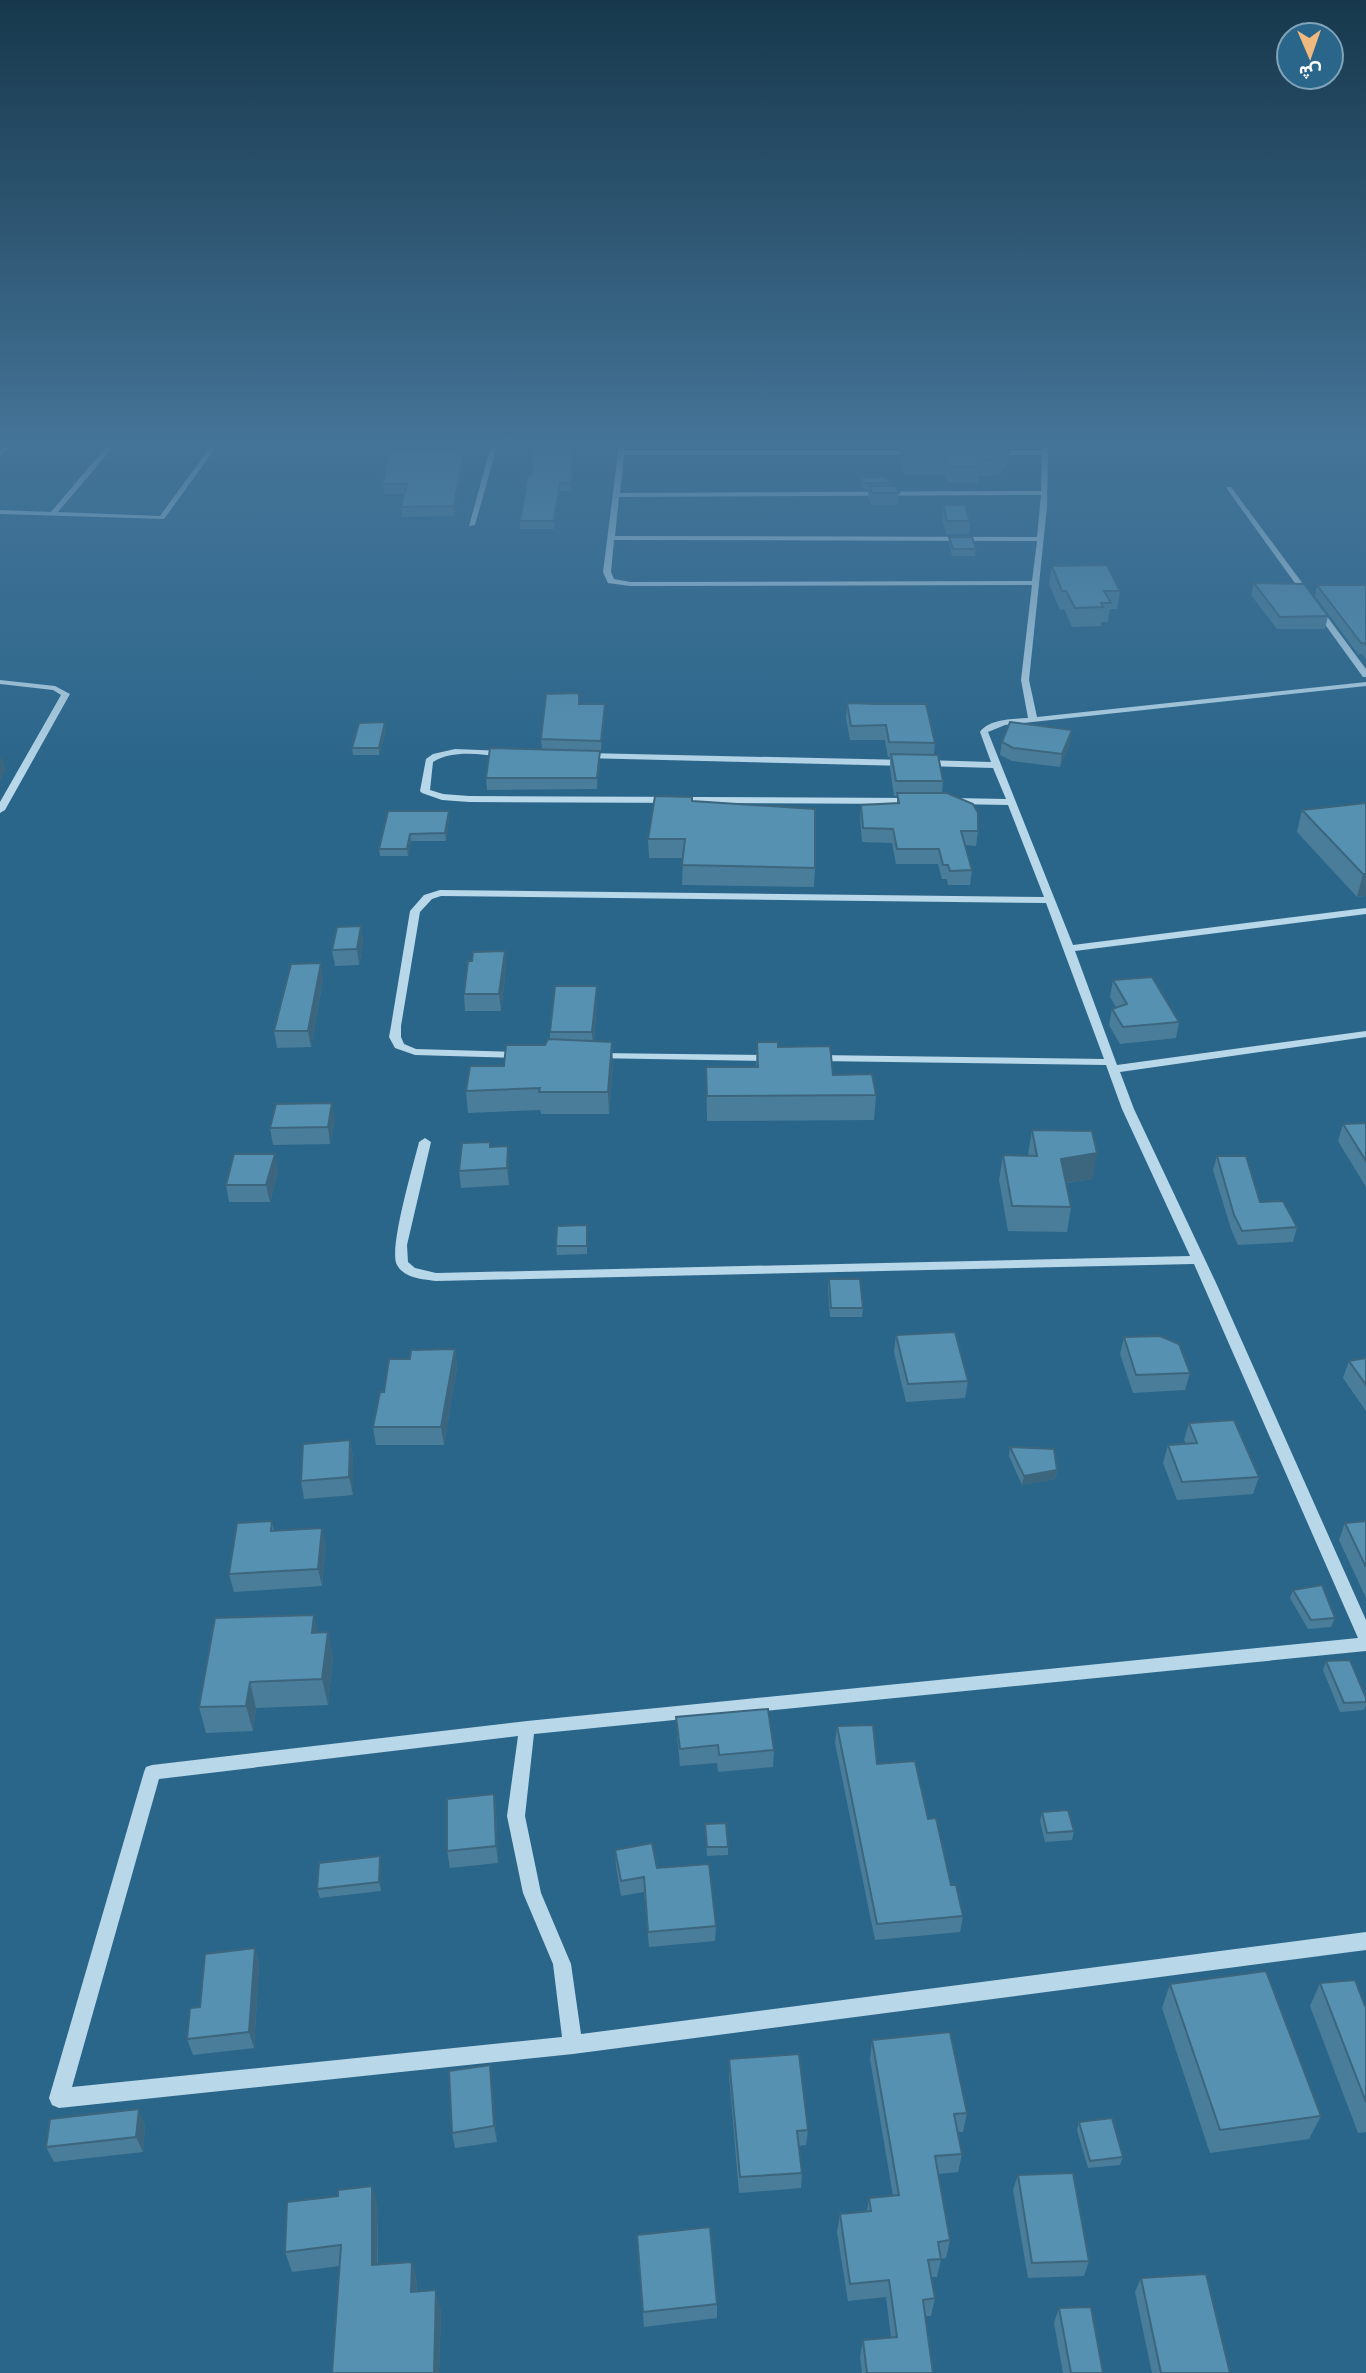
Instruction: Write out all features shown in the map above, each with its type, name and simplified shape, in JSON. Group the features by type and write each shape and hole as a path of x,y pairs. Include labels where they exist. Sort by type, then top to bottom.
{"street":[{"path":"609,557 607,577 624,584 1035,583"},
{"path":"1033,720 1025,680 1038,557"},
{"path":"1279,557 1366,675"},
{"path":"0,682 55,688 66,694 0,810"},
{"path":"1366,684 995,724 984,733 1009,802 1069,948 1128,1109 1366,1638"},
{"path":"522,754 441,753 429,761 425,791 442,797 470,799 926,801"},
{"path":"578,755 995,765"},
{"path":"940,801 1009,802"},
{"path":"540,1055 428,1053 399,1046 395,1037 396,1026 415,911 428,897 447,893 1048,900"},
{"path":"1069,948 1366,911"},
{"path":"804,1058 1112,1065 1366,1034"},
{"path":"581,1056 790,1058"},
{"path":"425,1142 401,1245 402,1263 411,1272 436,1277 1198,1260"},
{"path":"1366,1644 527,1728 152,1772 59,2098 573,2045 1366,1941"},
{"path":"527,1728 516,1816 532,1893 562,1964 573,2045"}],"building":[{"path":"1107,565 1120,591 1104,591 1111,603 1101,603 1103,607 1075,608 1066,591 1062,591 1052,566"},
{"path":"1254,583 1304,584 1328,616 1280,617"},
{"path":"1317,585 1366,585 1366,645 1361,643"},
{"path":"579,693 579,704 605,704 601,741 541,739 546,694"},
{"path":"847,703 926,704 935,743 889,742 886,725 851,726"},
{"path":"385,722 379,748 352,748 359,723"},
{"path":"1010,722 1072,730 1062,754 1013,748 1002,742"},
{"path":"490,748 600,751 597,778 486,778"},
{"path":"891,754 938,755 943,781 896,781"},
{"path":"897,793 947,793 973,804 978,813 978,831 961,831 972,870 950,871 948,865 943,865 939,849 897,849 893,829 863,828 861,805 899,803"},
{"path":"655,796 815,809 815,868 682,865 685,839 648,839"},
{"path":"1366,803 1366,874 1363,874 1302,810"},
{"path":"388,811 449,811 445,833 410,834 407,849 379,849"},
{"path":"361,926 357,949 332,950 337,927"},
{"path":"505,951 499,994 464,994 468,961 472,961 473,952"},
{"path":"321,963 308,1031 274,1031 291,964"},
{"path":"1152,977 1179,1022 1123,1027 1112,1009 1127,1004 1113,980"},
{"path":"555,986 597,986 592,1032 550,1032"},
{"path":"548,1039 612,1042 608,1092 539,1092 540,1088 466,1091 470,1066 504,1066 506,1045 545,1045"},
{"path":"757,1042 778,1042 778,1047 830,1046 833,1075 872,1074 876,1095 707,1096 706,1067 758,1067"},
{"path":"332,1103 328,1127 270,1128 276,1104"},
{"path":"1366,1123 1366,1161 1343,1124"},
{"path":"1032,1130 1092,1131 1097,1153 1061,1159 1071,1207 1012,1206 1003,1155 1037,1156"},
{"path":"490,1142 490,1147 508,1146 507,1168 459,1171 462,1143"},
{"path":"234,1154 275,1154 266,1185 226,1185"},
{"path":"1217,1156 1246,1156 1260,1202 1283,1201 1297,1227 1242,1231 1234,1215"},
{"path":"587,1225 587,1246 556,1246 557,1226"},
{"path":"829,1279 860,1279 863,1308 831,1308"},
{"path":"955,1332 968,1381 908,1384 896,1335"},
{"path":"1160,1336 1179,1344 1190,1373 1136,1375 1124,1337"},
{"path":"455,1349 441,1427 373,1427 380,1392 384,1392 389,1359 410,1359 411,1350"},
{"path":"1366,1358 1366,1385 1349,1361"},
{"path":"1234,1420 1259,1477 1182,1482 1168,1445 1197,1443 1189,1423"},
{"path":"350,1440 349,1477 301,1481 303,1444"},
{"path":"1010,1447 1054,1449 1057,1470 1024,1476"},
{"path":"272,1521 271,1531 322,1528 318,1569 229,1574 237,1523"},
{"path":"1366,1521 1366,1567 1345,1523"},
{"path":"1322,1585 1335,1618 1311,1620 1293,1590"},
{"path":"314,1615 312,1633 328,1632 322,1679 250,1682 246,1706 199,1707 215,1618"},
{"path":"1350,1660 1366,1702 1344,1703 1326,1661"},
{"path":"768,1709 774,1750 719,1755 718,1745 680,1749 676,1717"},
{"path":"873,1725 877,1764 915,1761 928,1819 936,1818 951,1885 956,1885 963,1916 877,1924 837,1726"},
{"path":"494,1794 496,1846 447,1851 447,1799"},
{"path":"1068,1810 1074,1831 1047,1833 1042,1812"},
{"path":"726,1823 728,1847 707,1847 705,1824"},
{"path":"652,1843 657,1868 709,1864 716,1926 648,1932 644,1877 621,1881 615,1850"},
{"path":"380,1856 379,1882 317,1889 319,1863"},
{"path":"255,1948 249,2032 187,2039 190,2008 200,2007 205,1954"},
{"path":"1266,1971 1321,2116 1220,2130 1170,1984"},
{"path":"1355,1980 1366,2006 1366,2102 1320,1983"},
{"path":"950,2032 967,2113 954,2114 962,2154 935,2156 950,2240 938,2242 941,2259 928,2260 935,2298 923,2300 933,2373 867,2373 863,2340 897,2337 889,2280 850,2284 840,2214 871,2211 869,2198 899,2195 872,2040"},
{"path":"799,2054 808,2130 797,2131 802,2173 740,2177 729,2059"},
{"path":"490,2065 494,2126 452,2133 449,2071"},
{"path":"139,2109 136,2137 46,2147 50,2119"},
{"path":"1112,2118 1123,2157 1090,2161 1079,2122"},
{"path":"1073,2173 1089,2261 1032,2263 1018,2175"},
{"path":"372,2186 372,2265 412,2262 411,2292 436,2290 434,2373 332,2373 341,2245 285,2252 287,2202 338,2196 338,2190"},
{"path":"710,2227 717,2304 643,2312 637,2235"},
{"path":"1206,2274 1230,2373 1161,2373 1141,2278"},
{"path":"1091,2307 1103,2373 1071,2373 1059,2308"}]}
